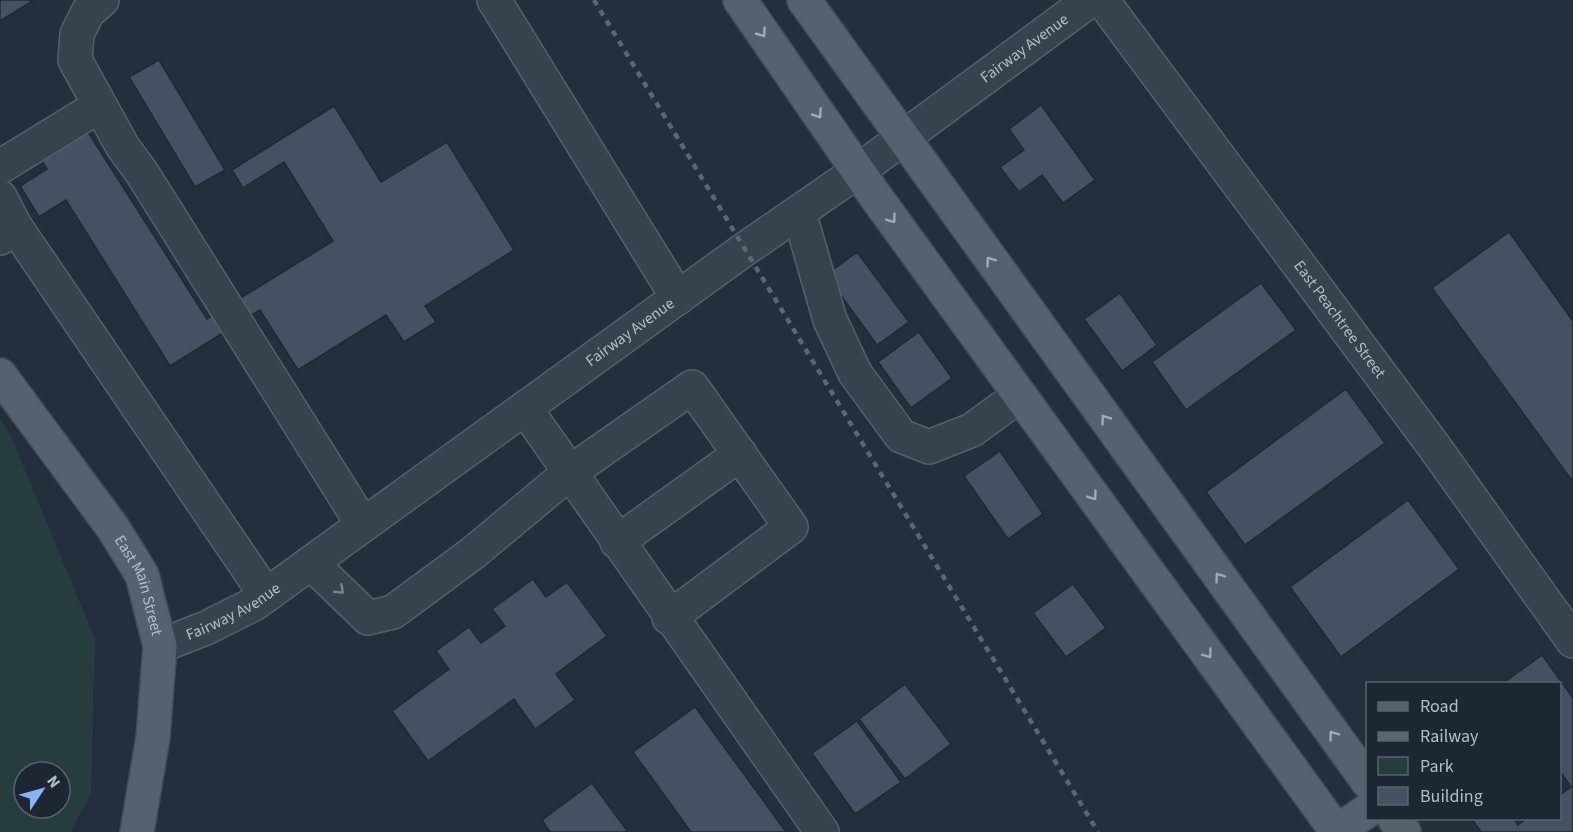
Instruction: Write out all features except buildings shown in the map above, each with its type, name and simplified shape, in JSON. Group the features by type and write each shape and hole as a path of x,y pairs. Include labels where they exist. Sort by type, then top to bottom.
{"main road":[{"path":"740,0 858,171 1337,832 1366,811"},
{"path":"804,0 1366,779"},
{"name":"East Main Street","path":"0,375 113,528 142,575 160,646 153,737 137,832"},
{"path":"1395,820 1404,832"}],"street":[{"path":"102,0 88,12 77,34 75,60 99,106 363,525"},
{"path":"494,0 678,298"},
{"name":"Fairway Avenue","path":"160,646 206,628 266,595 858,171 1090,0"},
{"name":"East Peachtree Street","path":"1102,0 1419,426 1573,641"},
{"path":"0,167 99,106"},
{"path":"0,197 7,232 266,595"},
{"path":"799,212 830,320 855,373 901,436 929,447 972,430 1020,395"},
{"path":"311,563 368,618 393,612 473,553 569,473 692,387 791,527 669,618"},
{"path":"525,408 669,618 822,832"},
{"path":"617,542 740,454"}],"green space":[{"path":"0,420 10,434 95,639 91,793 71,832 0,832"}],"railway":[{"path":"594,0 1098,832"}]}
